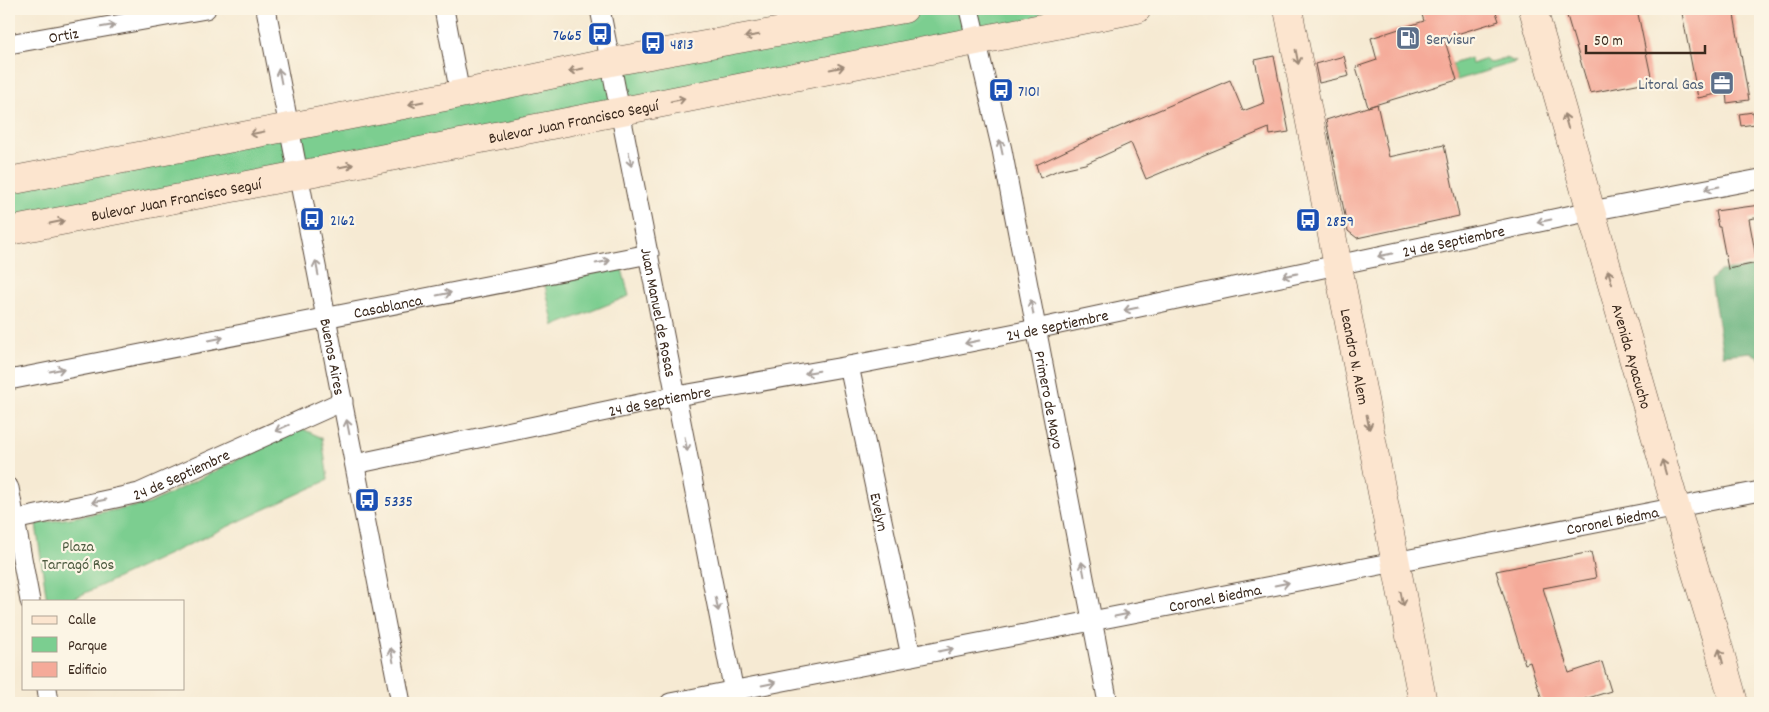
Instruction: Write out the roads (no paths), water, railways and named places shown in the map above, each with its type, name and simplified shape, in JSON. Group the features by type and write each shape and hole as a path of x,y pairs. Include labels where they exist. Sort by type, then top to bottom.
{"main road":[{"path":"9,181 460,94 611,62 786,19 904,9"},
{"name":"Bulevar Juan Francisco Seguí","path":"9,231 1137,9"},
{"name":"Leandro N. Alem","path":"1288,9 1423,703"},
{"name":"Avenida Ayacucho","path":"1533,9 1734,703"}],"street":[{"name":"Ortiz","path":"9,44 206,9"},
{"name":"Buenos Aires","path":"266,9 401,703"},
{"path":"444,9 460,94"},
{"name":"Juan Manuel de Rosas","path":"600,9 735,697"},
{"name":"Primero de Mayo","path":"969,9 1002,150 1108,703"},
{"name":"24 de Septiembre","path":"355,464 677,396 849,366 1036,329 1591,211 1760,179"},
{"name":"Casablanca","path":"9,380 648,254"},
{"name":"Evelyn","path":"849,366 911,656"},
{"name":"24 de Septiembre","path":"12,520 139,493 343,401"},
{"path":"9,488 12,520 30,600"},
{"name":"Coronel Biedma","path":"670,703 735,697 911,656 1760,491"},
{"path":"47,690 50,703"}],"place":[{"name":"7665","path":"600,34"},
{"name":"Servisur","path":"1408,38"},
{"name":"4813","path":"653,43"},
{"name":"Litoral Gas","path":"1722,83"},
{"name":"7101","path":"1001,90"},
{"name":"2162","path":"312,219"},
{"name":"2859","path":"1308,220"},
{"name":"5335","path":"367,500"}],"park label":[{"name":"Plaza Tarragó Ros","path":"78,554"}]}
